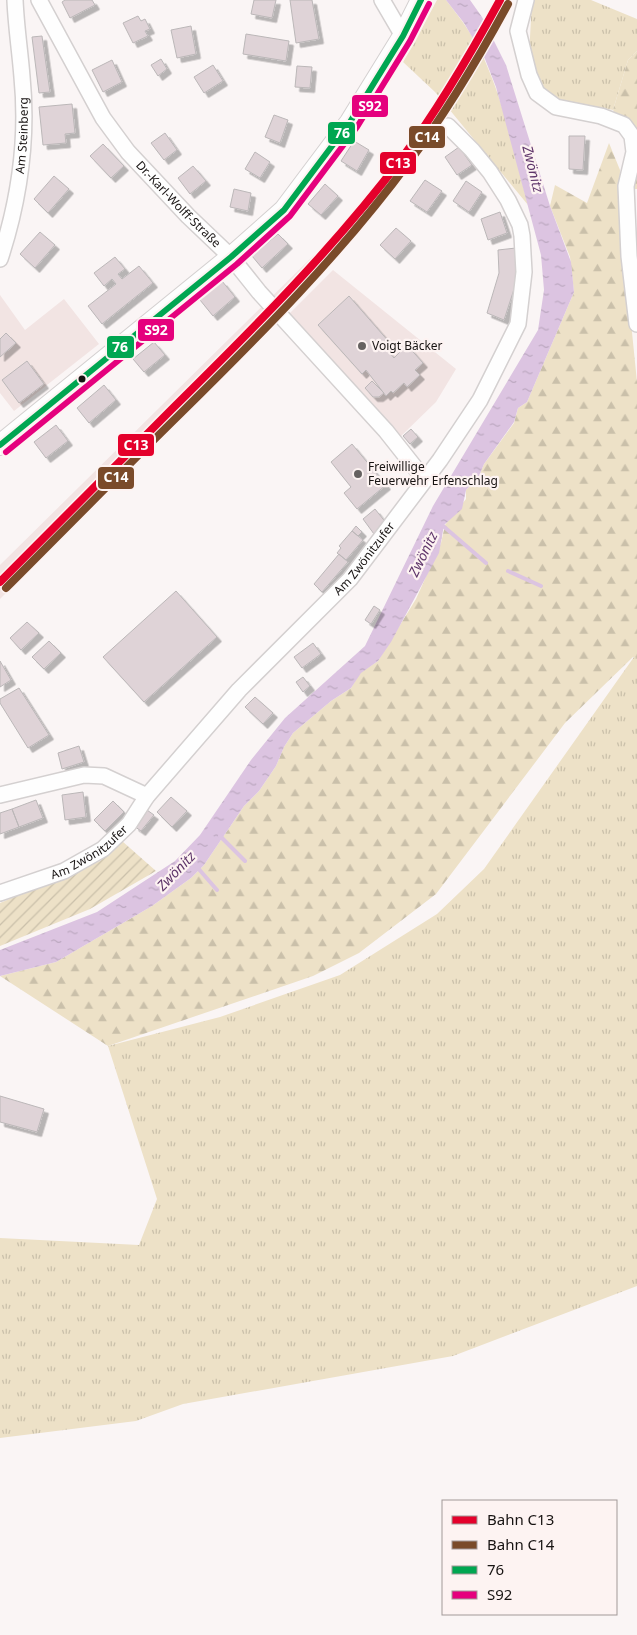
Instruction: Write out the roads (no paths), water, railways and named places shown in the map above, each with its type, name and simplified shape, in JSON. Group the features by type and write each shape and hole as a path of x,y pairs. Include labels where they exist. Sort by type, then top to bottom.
{"main road":[{"path":"0,445 232,257 284,210 350,122 403,36 422,0"}],"street":[{"path":"382,0 403,36"},
{"path":"526,0 518,31 528,76 536,93 556,107 601,116 624,125 632,136 634,152 626,186 629,256 637,324"},
{"name":"Am Steinberg","path":"0,259 17,198 23,139 22,77 16,36 15,5 41,1"},
{"name":"Dr.-Karl-Wolff-Straße","path":"41,1 103,118 128,152 188,216 232,257 259,292 386,431 424,479"},
{"name":"Am Zwönitzufer","path":"0,893 64,871 103,849 129,824 147,796 239,690 350,579 440,460 480,400 518,324 524,272 520,225 508,200 472,150 448,126"},
{"path":"0,795 84,775 104,776 147,796"}],"water":[{"name":"Zwönitz","path":"446,0 470,0 482,17 506,65 550,206 571,262 574,292 527,402 518,408 514,422 484,464 479,476 466,490 462,509 444,525 439,553 391,642 378,661 361,673 351,688 331,701 293,733 284,747 276,766 259,791 244,806 204,865 191,878 152,906 56,962 0,976 0,950 97,912 175,861 200,835 251,760 285,718 365,646 433,506 538,330 544,290 541,255 496,87 485,59 464,23"}],"waterway":[{"path":"442,525 486,563"},
{"path":"508,571 541,586"},
{"path":"220,836 245,861"},
{"name":"Zwönitz","path":"197,867 217,890"}],"rail line":[{"name":"C13","path":"0,582 262,318 349,224 402,158 429,120 466,61 500,0"},
{"name":"C14","path":"6,588 269,324 356,229 409,162 449,105 508,4"}],"place":[{"name":"Voigt Bäcker","path":"362,346"},
{"name":"Freiwillige Feuerwehr Erfenschlag","path":"358,474"}]}
